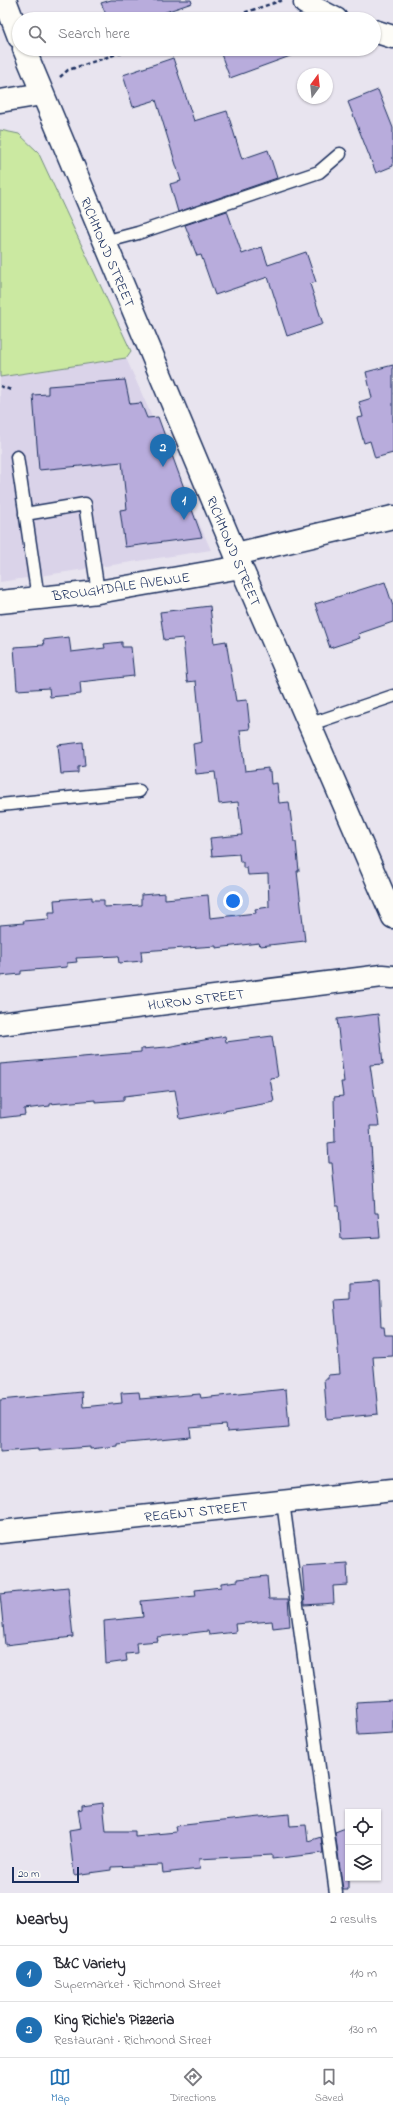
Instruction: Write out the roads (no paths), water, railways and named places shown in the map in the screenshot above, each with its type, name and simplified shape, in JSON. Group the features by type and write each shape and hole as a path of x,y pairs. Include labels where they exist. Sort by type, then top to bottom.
{"street":[{"path":"5,0 12,18"},
{"path":"306,3 323,12"},
{"path":"381,33 393,36"},
{"name":"RICHMOND STREET","path":"27,56 308,725 393,917"},
{"path":"0,101 42,94"},
{"name":"BROUGHDALE AVENUE","path":"0,602 98,592 238,560 393,517"},
{"name":"HURON STREET","path":"0,1024 374,977 393,977"},
{"name":"REGENT STREET","path":"0,1532 393,1490"}],"lane":[{"path":"104,242 138,233 319,172 340,154"},
{"path":"17,458 38,598"},
{"path":"25,514 86,504 98,592"},
{"path":"308,725 393,696"},
{"path":"0,805 139,792"},
{"path":"283,1502 336,1893"}],"place":[{"name":"King Richie's Pizzeria","path":"163,467"},
{"name":"B&C Variety","path":"184,520"}]}
